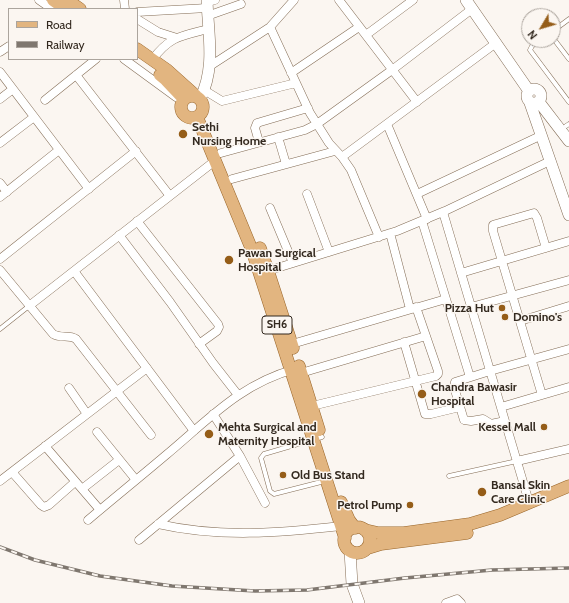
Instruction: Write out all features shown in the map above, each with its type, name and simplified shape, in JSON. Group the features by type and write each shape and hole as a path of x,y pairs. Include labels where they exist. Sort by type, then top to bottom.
{"main road":[{"path":"53,0 65,8"},
{"path":"67,0 79,8"},
{"path":"471,3 496,43 569,141"},
{"path":"471,3 535,96 568,127"},
{"path":"195,102 208,77 210,66 208,29 209,5"},
{"name":"SH6","path":"138,50 167,70 195,102 218,156 252,250 264,272 292,344 297,370 312,406 327,480 345,538 346,547 350,551"},
{"name":"SH6","path":"138,60 195,102"},
{"path":"535,96 542,135 569,215"},
{"name":"SH6","path":"218,156 232,179 297,370 318,439 342,505 349,520 370,538 368,548"},
{"path":"345,538 347,533 360,529 378,533 404,533 470,524 500,515 569,486"},
{"path":"359,603 352,584 350,551 360,553 368,548 381,544 469,532 496,524 569,495"}],"street":[{"path":"39,0 51,8"},
{"path":"210,66 270,27 294,0"},
{"path":"339,0 417,102"},
{"path":"366,35 413,0"},
{"path":"29,306 170,196 218,156 259,142 305,130 317,124 392,70 471,3"},
{"path":"138,12 209,5 241,4"},
{"path":"138,20 158,32 177,38"},
{"path":"270,27 317,124 335,151 342,156 351,170 379,237"},
{"path":"291,73 360,27"},
{"path":"152,60 160,49 168,42 208,29"},
{"path":"342,156 496,43"},
{"path":"45,100 95,60"},
{"path":"126,60 195,102 222,101 296,83"},
{"path":"0,72 89,189"},
{"path":"76,75 170,196"},
{"path":"0,99 13,88"},
{"path":"259,142 255,128 257,123 308,108"},
{"path":"0,143 34,117"},
{"path":"387,124 417,194 446,299 470,377"},
{"path":"417,194 542,135"},
{"path":"278,137 286,164"},
{"path":"0,198 59,150"},
{"path":"232,179 335,151"},
{"path":"0,259 136,152"},
{"path":"264,272 379,237 425,220 550,161"},
{"path":"0,183 7,192"},
{"path":"307,194 329,252"},
{"path":"270,208 293,263"},
{"path":"443,212 529,502"},
{"path":"542,395 492,228 493,225 534,213 538,218 546,248"},
{"path":"137,221 218,324 219,326 217,331 199,344"},
{"path":"312,406 433,378 438,374 426,336 413,308 390,233"},
{"path":"119,235 238,395"},
{"path":"461,273 569,241"},
{"path":"0,270 54,334 60,337 71,336 76,339 151,435"},
{"path":"74,271 194,431"},
{"path":"471,307 569,280"},
{"path":"292,344 446,299"},
{"path":"520,321 569,306"},
{"path":"88,520 213,414 238,395 270,377 426,336"},
{"path":"404,342 425,414 460,407"},
{"path":"505,421 491,424 482,419 471,421 464,420 454,384 458,380 569,349"},
{"path":"0,481 147,368"},
{"path":"501,408 569,387"},
{"path":"69,388 87,414"},
{"path":"213,414 240,456 265,503"},
{"path":"97,432 136,480"},
{"path":"45,446 100,510"},
{"path":"517,461 569,449"},
{"path":"139,540 240,456"},
{"path":"82,490 119,460"},
{"path":"12,472 44,507 49,505 75,482"},
{"path":"158,524 198,532 226,533 289,532 341,526"},
{"path":"446,603 457,599 461,603"}],"lane":[{"path":"531,48 530,50 569,102"},
{"path":"561,48 569,59"},
{"path":"0,329 29,306"},
{"path":"318,439 262,456 261,460 270,491 272,493 277,494 327,480"},
{"path":"449,476 517,461"}],"railway":[{"path":"0,547 35,560 100,576 172,586 255,591 307,590 405,578 492,570 569,568"}],"place":[{"name":"Sethi Nursing Home","path":"183,134"},
{"name":"Pawan Surgical Hospital","path":"229,260"},
{"name":"Pizza Hut","path":"502,308"},
{"name":"Domino's","path":"505,317"},
{"name":"Chandra Bawasir Hospital","path":"422,394"},
{"name":"Kessel Mall","path":"544,427"},
{"name":"Mehta Surgical and Maternity Hospital","path":"209,434"},
{"name":"Old Bus Stand","path":"283,475"},
{"name":"Bansal Skin Care Clinic","path":"482,492"},
{"name":"Petrol Pump","path":"410,505"}]}
